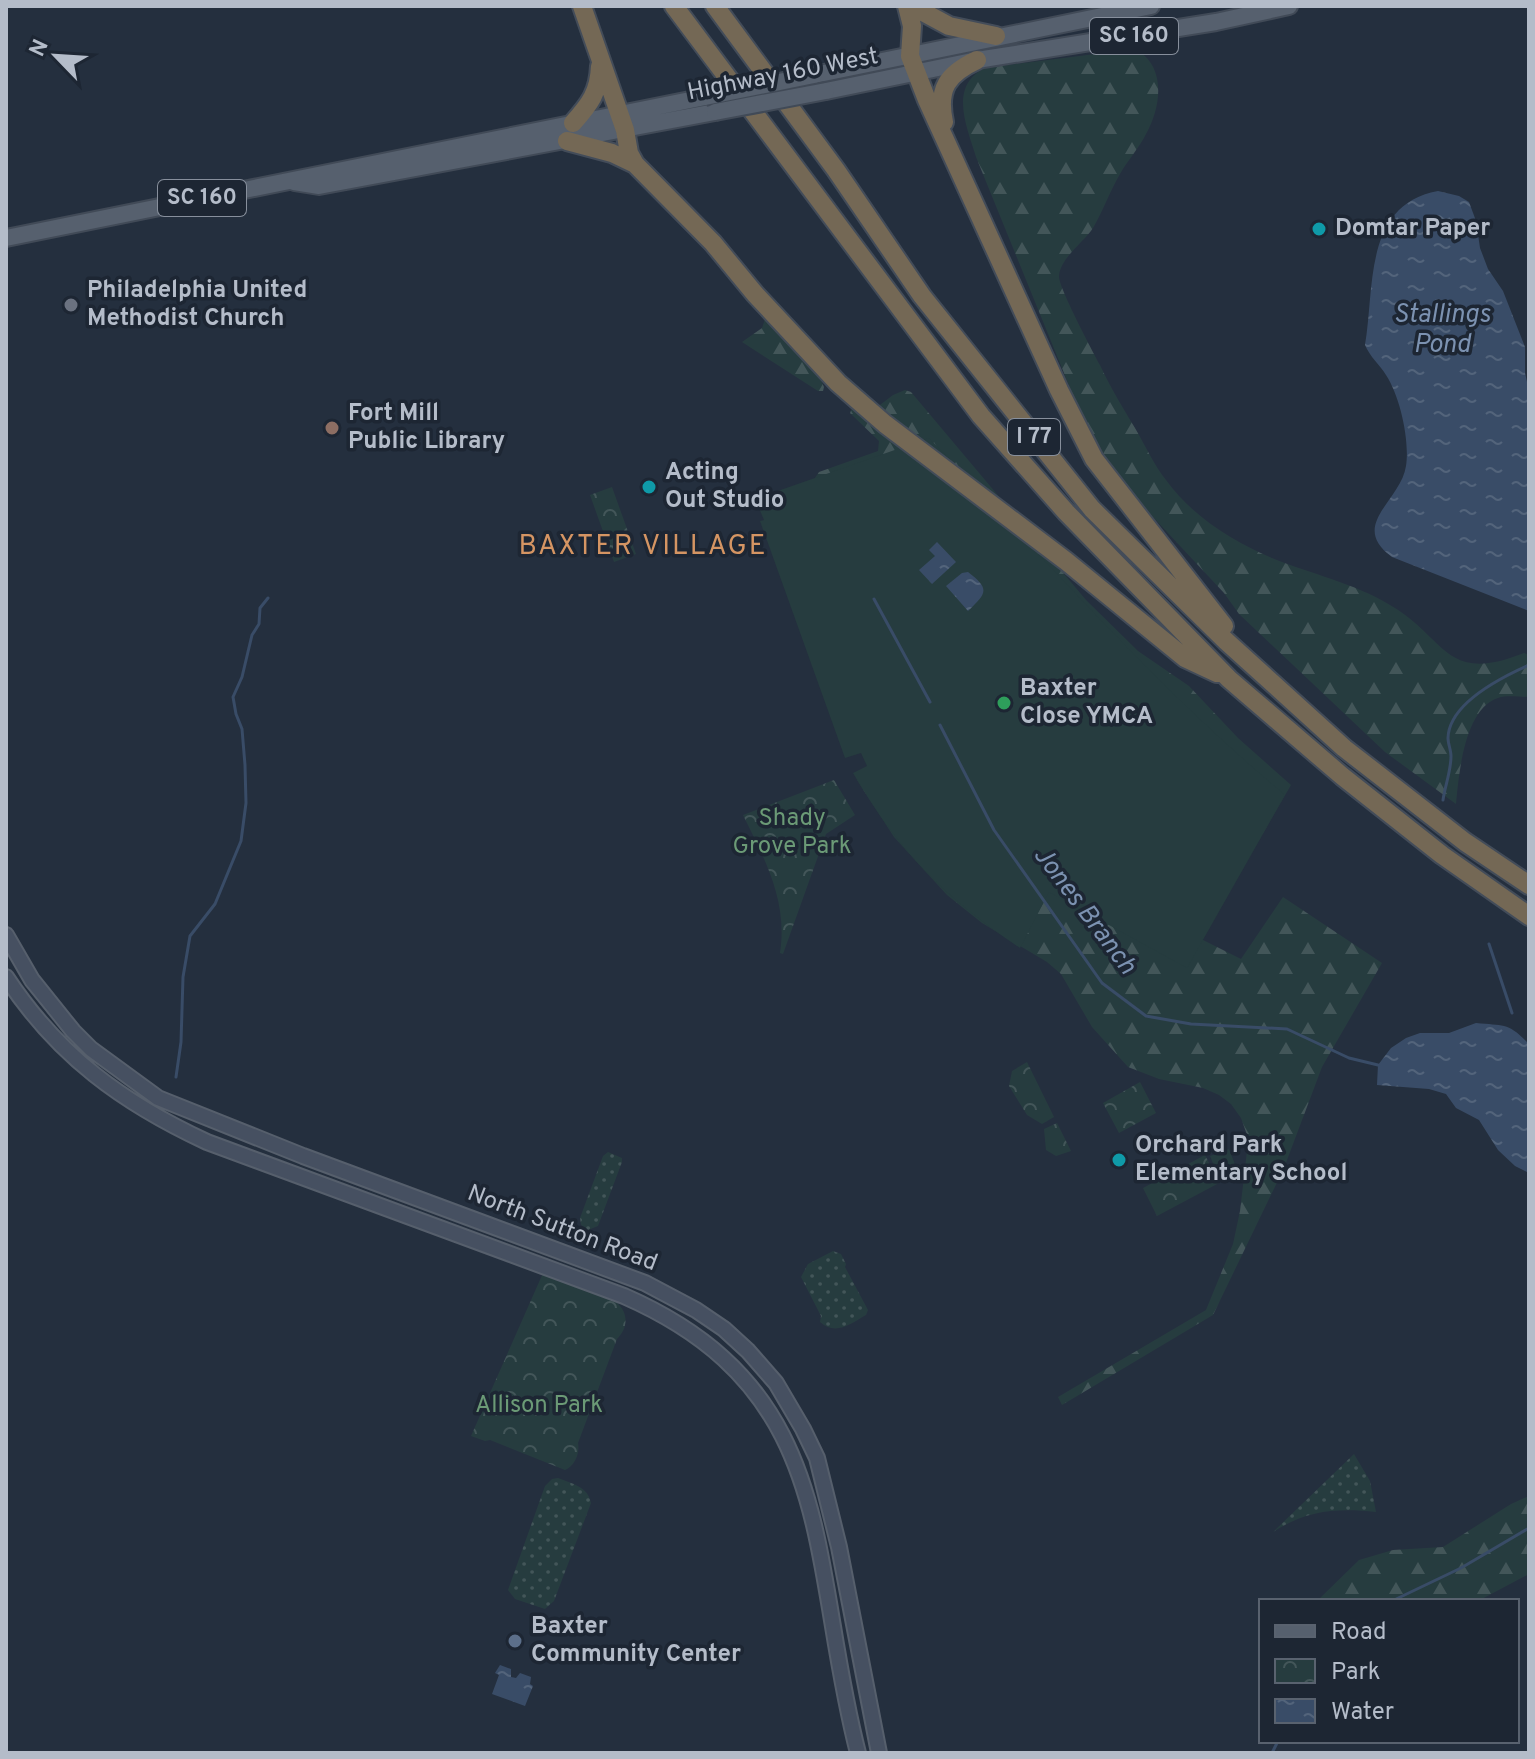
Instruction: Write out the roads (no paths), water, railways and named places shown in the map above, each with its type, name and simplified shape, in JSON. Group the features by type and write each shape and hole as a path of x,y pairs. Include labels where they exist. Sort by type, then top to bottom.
{"highway":[{"path":"582,6 622,121 627,148 635,164 713,243 755,294 838,383 895,432 1066,561 1185,658 1229,679"},
{"name":"I 77","path":"674,6 981,416 1066,512 1229,679 1354,786 1442,855 1529,916"},
{"name":"I 77","path":"715,6 836,170 922,296 1092,509 1264,677 1344,748 1465,842 1529,885"},
{"path":"910,6 913,65 1094,459 1264,677"},
{"path":"910,6 949,26 996,36"},
{"path":"947,140 940,105 944,88 955,72 977,60"},
{"path":"573,123 594,99 600,82 601,63"},
{"path":"567,141 612,153 635,164"}],"main road":[{"name":"Highway 160 West","path":"6,238 573,123 715,112 826,91 996,36 1151,6"},
{"name":"Highway 160 West","path":"285,181 319,186 567,141 705,97 814,75 977,60 1216,22 1289,6"},
{"name":"North Sutton Road","path":"6,935 32,980 73,1031 91,1049 158,1098 303,1156 645,1283 696,1310 724,1329 748,1351 776,1383 817,1458 839,1547 879,1753"},
{"name":"North Sutton Road","path":"6,977 20,999 59,1044 97,1078 162,1121 207,1142 624,1296 679,1323 726,1359 773,1417 802,1479 858,1753"}],"water":[{"name":"Stallings Pond","path":"1438,191 1469,202 1488,269 1503,291 1525,347 1529,391 1529,611 1392,557 1380,545 1375,534 1376,523 1402,479 1407,456 1396,395 1365,345 1377,252 1396,213 1414,199"},
{"path":"937,542 956,562 932,584 919,570 935,556 929,550"},
{"path":"968,572 980,583 983,591 968,611 946,586"},
{"path":"1476,1023 1505,1026 1529,1044 1529,1173 1515,1166 1498,1150 1479,1120 1456,1108 1446,1094 1429,1089 1377,1085 1378,1065 1391,1048 1406,1038 1420,1033 1449,1033"},
{"path":"500,1665 511,1669 511,1677 516,1678 520,1673 531,1677 530,1684 533,1686 525,1706 492,1694 499,1675 495,1673"}],"waterway":[{"path":"176,1077 181,1042 183,977 190,936 215,904 241,841 246,803 245,765 242,729 233,697 242,677 252,635 259,624 260,608 268,598"},
{"name":"Jones Branch","path":"874,599 930,702"},
{"path":"1443,800 1451,762 1448,738 1457,714 1479,693 1529,665"},
{"name":"Jones Branch","path":"940,725 994,830 1102,983 1146,1016 1191,1024 1287,1029 1349,1058 1378,1065"},
{"path":"1489,944 1512,1013"},
{"path":"1396,1599 1461,1568 1529,1528"},
{"path":"1272,1753 1277,1743"}],"place":[{"name":"Domtar Paper","path":"1319,229"},
{"name":"Philadelphia United Methodist Church","path":"71,305"},
{"name":"Fort Mill Public Library","path":"332,428"},
{"name":"Acting Out Studio","path":"649,487"},
{"name":"Baxter Close YMCA","path":"1004,703"},
{"name":"Orchard Park Elementary School","path":"1119,1160"},
{"name":"Baxter Community Center","path":"515,1641"}],"district":[{"name":"BAXTER VILLAGE","path":"643,547"}],"park label":[{"name":"Shady Grove Park","path":"792,833"},
{"name":"Allison Park","path":"539,1406"}]}
